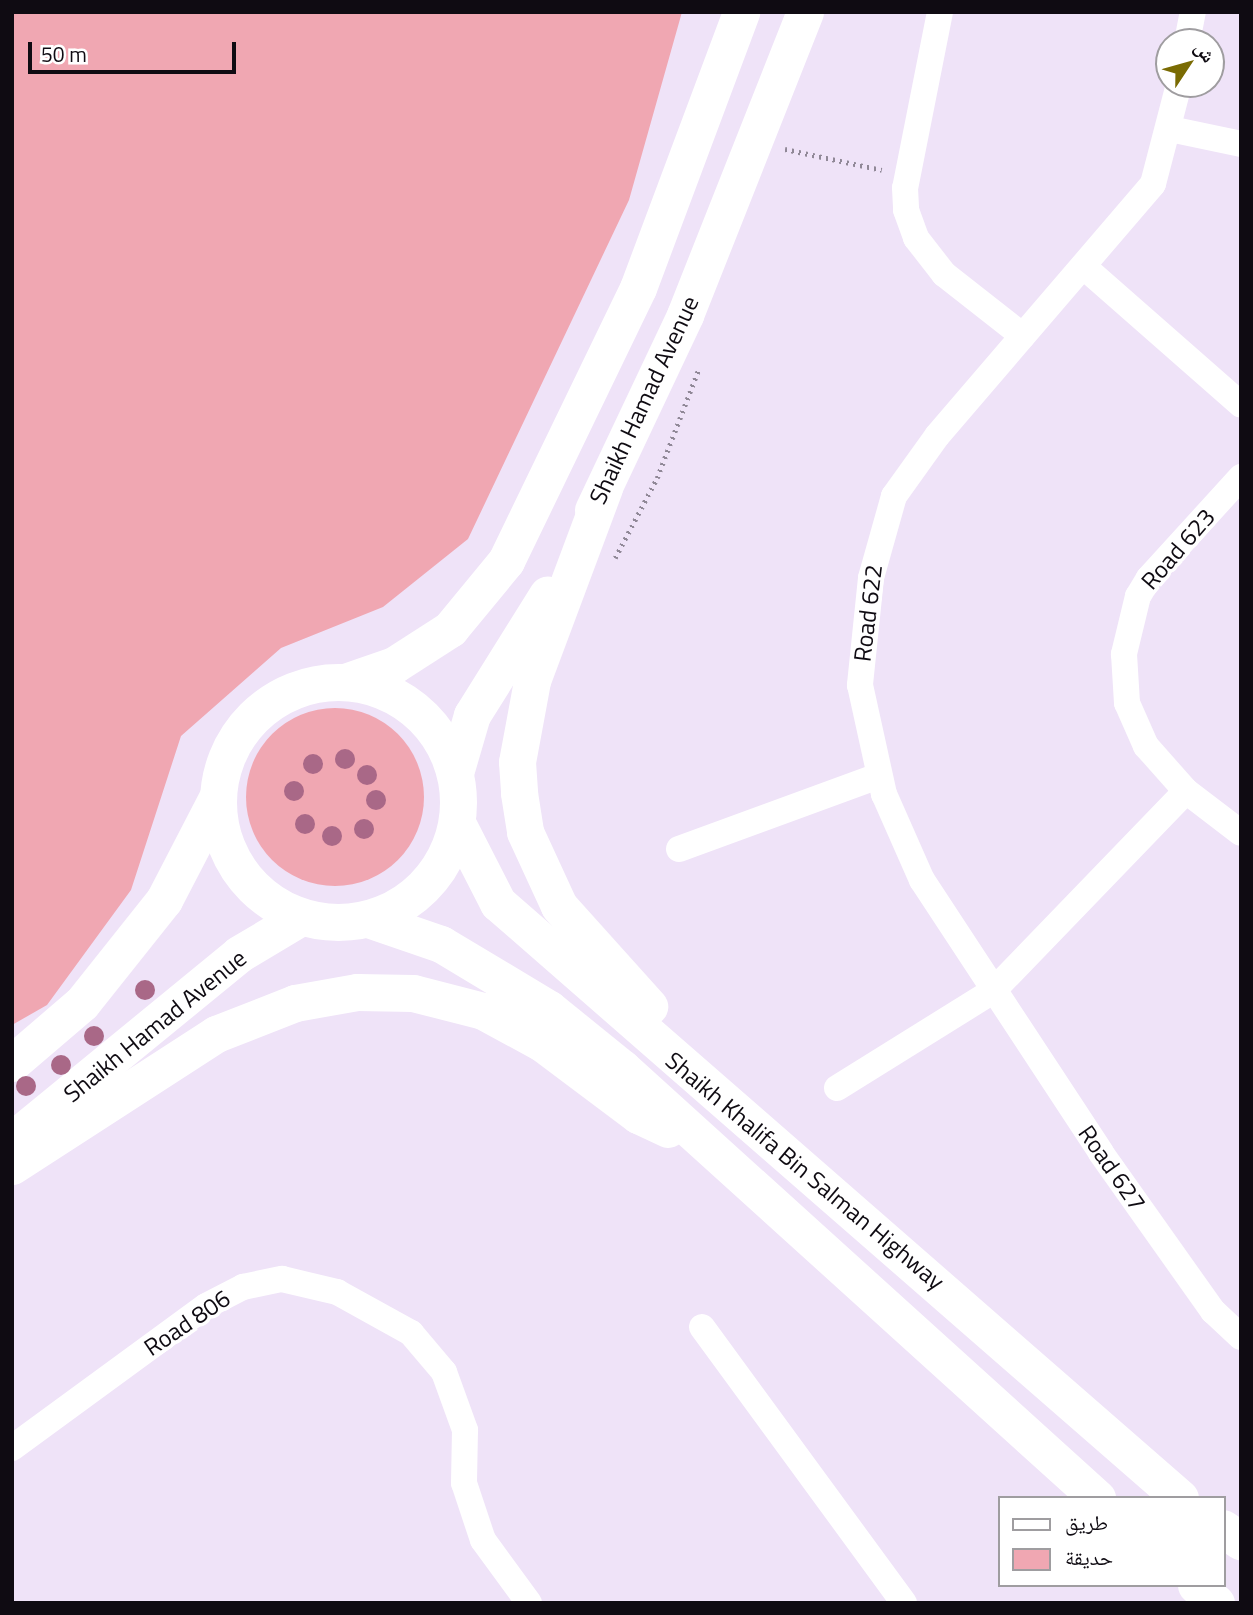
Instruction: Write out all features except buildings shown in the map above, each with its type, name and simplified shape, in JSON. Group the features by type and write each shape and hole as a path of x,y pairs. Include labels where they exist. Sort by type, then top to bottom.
{"highway":[{"path":"1225,1530 1241,1541"}],"main road":[{"path":"12,1063 82,1003 164,900 218,796 225,759 254,717 307,685 345,682 394,664 450,629 506,561 638,288 741,12"},
{"name":"Shaikh Hamad Avenue","path":"455,773 471,715 540,608 604,488 685,315 805,12"},
{"path":"604,488 522,721 517,762 525,832 559,906 587,942 842,1200"},
{"path":"218,796 224,837 248,883 301,917 368,919 400,906 426,884 446,856 457,823 455,773 444,745 410,707 375,688 345,682"},
{"name":"Shaikh Khalifa Bin Salman Highway","path":"457,823 498,903 748,1126 842,1200 1178,1496"},
{"name":"Shaikh Hamad Avenue","path":"12,1140 239,954 301,917"},
{"name":"Shaikh Khalifa Bin Salman Highway","path":"368,919 452,949 549,1009 716,1152 1095,1496"},
{"path":"12,1166 216,1034 295,1003 357,992 413,993 483,1011 542,1042 638,1115 716,1152"},
{"path":"1225,1538 1241,1552"},
{"path":"1198,1587 1216,1603"}],"street":[{"path":"940,12 907,175 906,211 928,254 1023,336"},
{"name":"Road 622","path":"993,991 922,880 879,776 860,685 860,647 879,535 915,465 1153,184 1176,98"},
{"path":"1170,129 1241,144"},
{"path":"1083,266 1241,405"},
{"name":"Road 623","path":"1241,477 1149,578 1138,596 1125,645 1124,685 1133,720 1146,747 1186,791 1241,833"},
{"path":"679,849 879,776"},
{"path":"837,1088 993,991 1186,791"},
{"name":"Road 627","path":"993,991 1205,1300 1241,1337"},
{"name":"Road 806","path":"12,1448 206,1306 243,1287 282,1279 337,1292 411,1333 444,1372 465,1430 464,1483 483,1540 529,1603"},
{"path":"702,1327 904,1603"}],"path":[{"path":"776,161 784,138"},
{"path":"780,148 907,175"},
{"path":"609,568 657,478 704,353"}],"green space":[{"path":"12,12 682,12 629,200 468,539 383,607 281,648 181,736 131,890 47,1005 12,1025"},
{"path":"335,708 369,714 398,734 418,763 424,797 418,831 398,860 369,880 335,886 301,880 272,860 252,831 246,797 252,763 272,734 301,714"}]}
